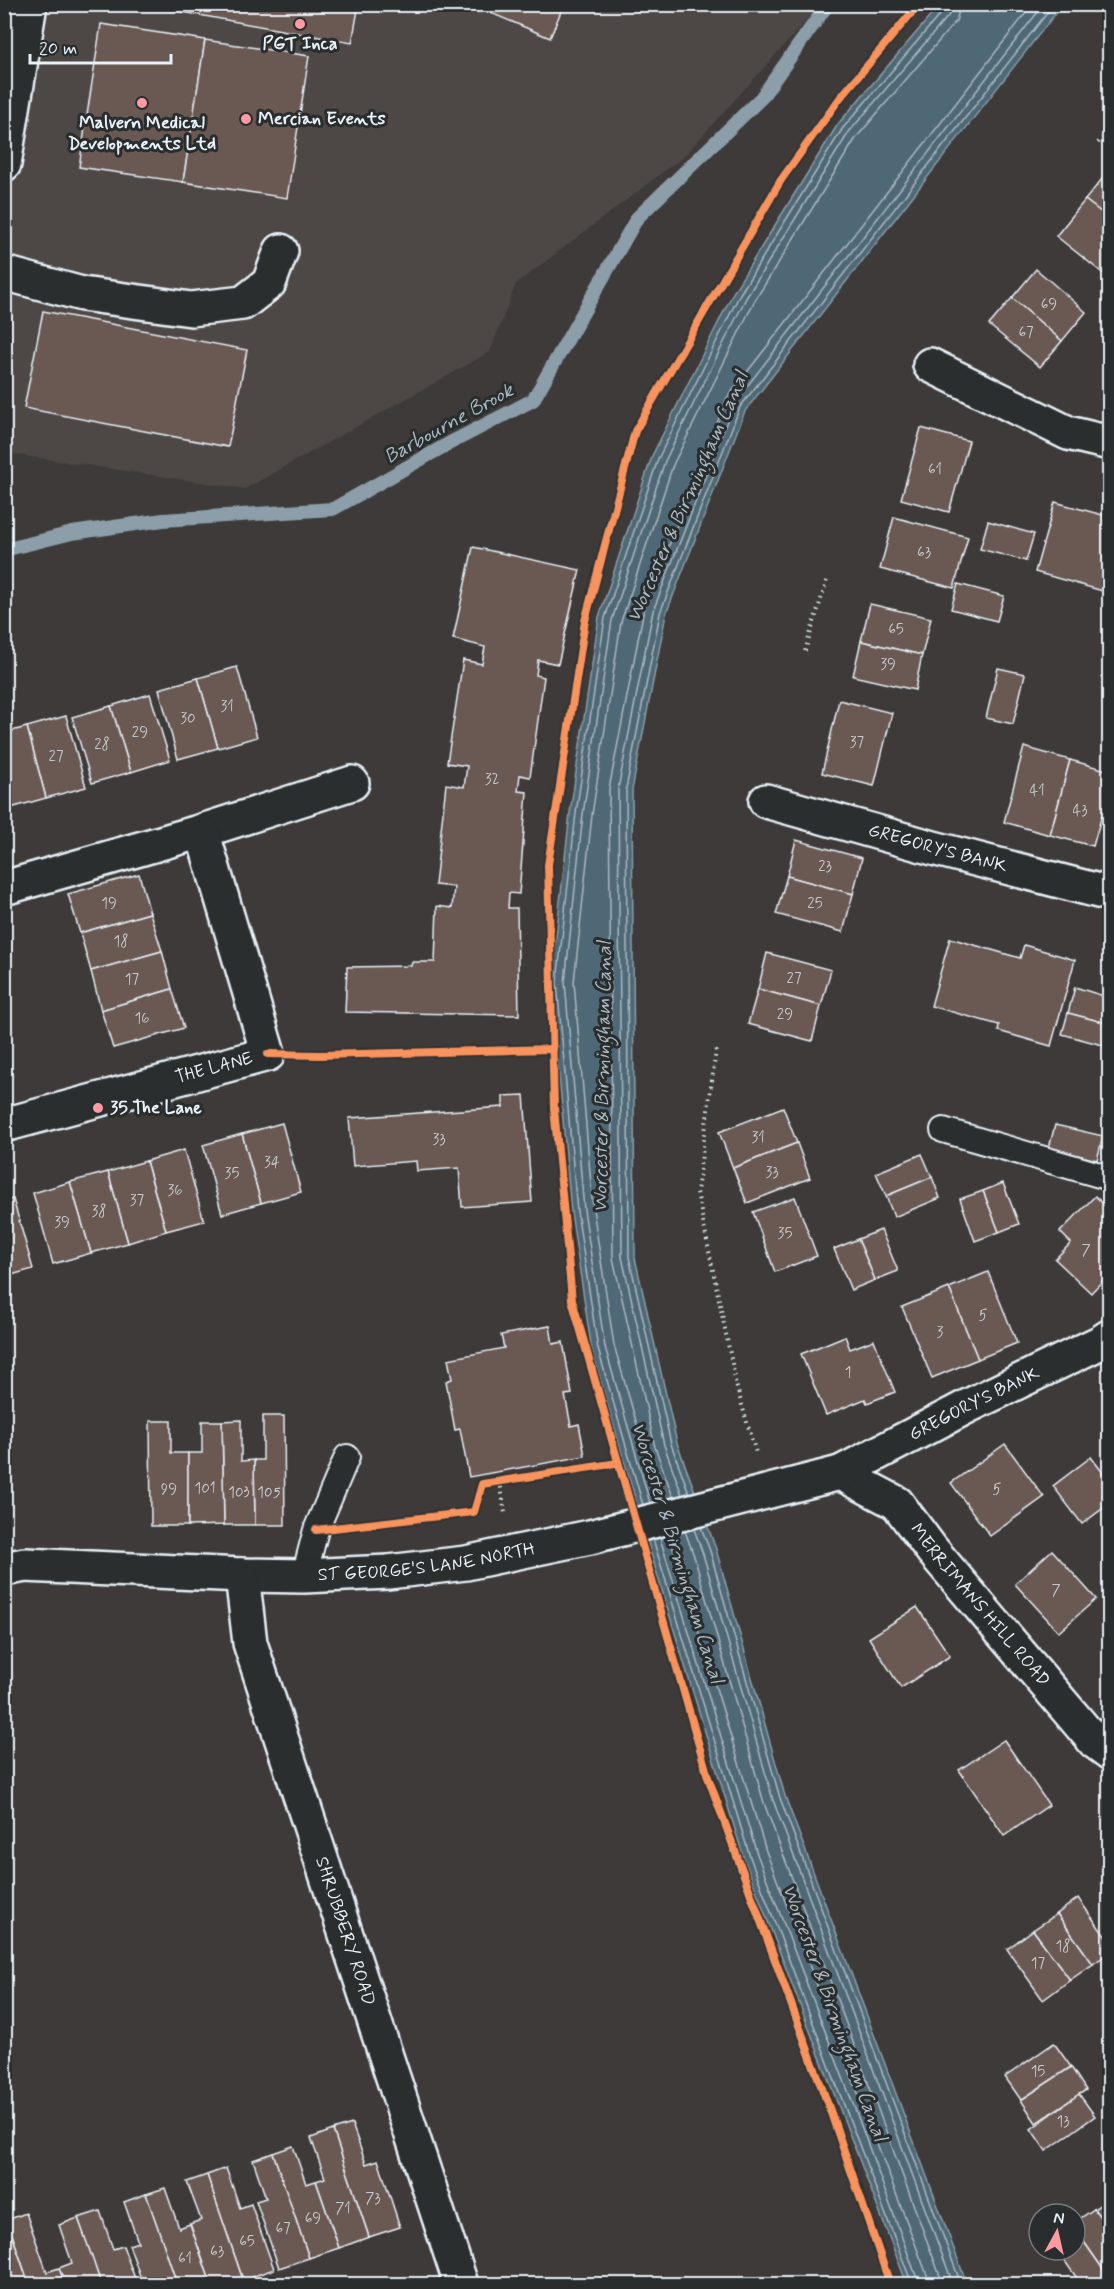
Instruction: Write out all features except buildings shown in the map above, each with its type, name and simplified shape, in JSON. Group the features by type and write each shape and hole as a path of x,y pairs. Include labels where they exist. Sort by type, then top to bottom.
{"street":[{"path":"4,164 30,4"},
{"path":"4,273 82,294 190,309 243,303 269,283 281,250"},
{"path":"930,365 1068,433 1110,443"},
{"path":"4,888 201,831 352,783"},
{"name":"GREGORY'S BANK","path":"766,801 933,849 1110,894"},
{"name":"THE LANE","path":"4,1125 268,1054 201,831"},
{"name":"GREGORY'S BANK","path":"840,1473 968,1406 1110,1336"},
{"name":"ST GEORGE'S LANE NORTH","path":"4,1569 25,1565 304,1576 388,1572 466,1563 590,1537 840,1473"},
{"name":"MERRIMANS HILL ROAD","path":"840,1473 897,1503 932,1550 1087,1733 1110,1754"},
{"name":"SHRUBBERY ROAD","path":"242,1575 250,1642 461,2284"}],"lane":[{"path":"943,1130 1110,1178"},
{"path":"304,1576 316,1530 347,1457"}],"path":[{"path":"1098,143 1110,130"},
{"path":"805,651 827,580"},
{"path":"716,1050 698,1192 758,1494"},
{"path":"491,1482 510,1479"},
{"path":"500,1481 506,1520"}],"shaded area":[{"path":"4,5 821,5 683,157 516,284 490,352 245,489 5,453"}],"water":[{"name":"Worcester & Birmingham Canal","path":"940,5 1062,5 745,411 666,614 632,790 635,1258 677,1443 716,1549 785,1796 967,2284 907,2284 744,1859 592,1351 571,1212 551,982 570,813 599,617 652,456 734,291 838,124"}],"waterway":[{"name":"Barbourne Brook","path":"4,550 72,533 163,520 333,509 448,444 533,400 637,218 761,98 828,4"}],"cycle path":[{"path":"890,2284 831,2113 708,1777 572,1300 554,1108 548,865 585,621 635,431 781,180 840,98 919,4"},
{"path":"268,1054 320,1055 553,1049"},
{"path":"316,1530 474,1512 482,1484 618,1463"}],"place":[{"name":"PGT Inca","path":"300,24"},
{"name":"Malvern Medical Developments Ltd","path":"142,103"},
{"name":"Mercian Events","path":"246,119"},
{"name":"35 The Lane","path":"98,1108"}]}
